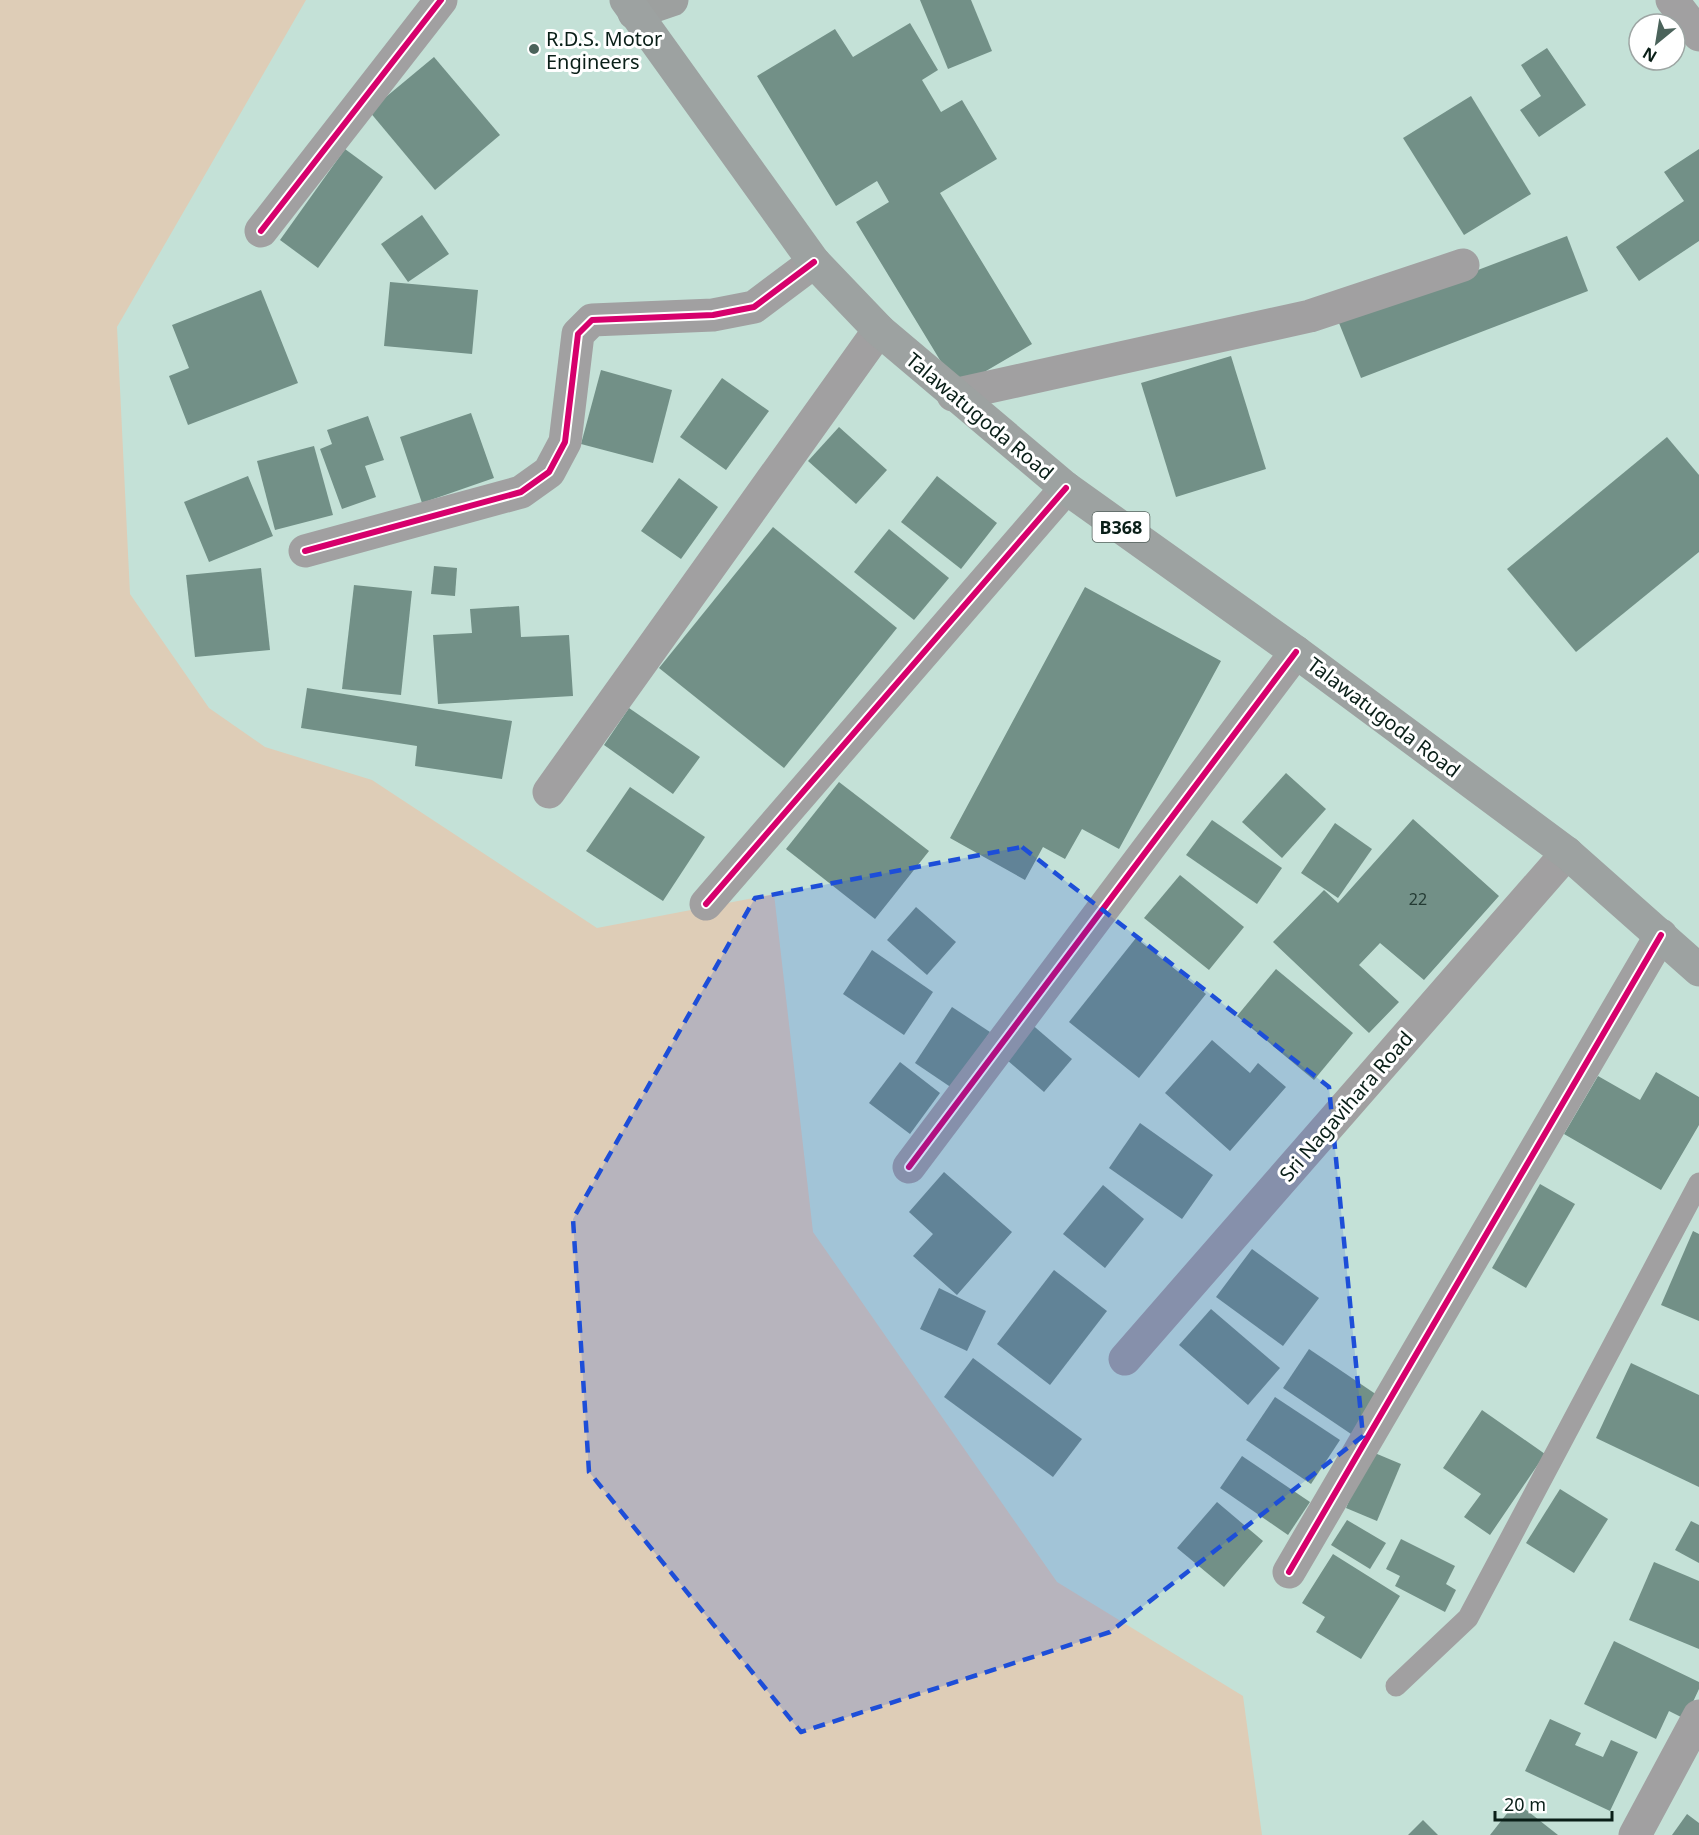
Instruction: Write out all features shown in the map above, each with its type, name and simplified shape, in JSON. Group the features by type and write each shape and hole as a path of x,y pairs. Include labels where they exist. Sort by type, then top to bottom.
{"main road":[{"name":"Talawatugoda Road","path":"630,7 814,262 879,330 953,395 1066,488 1296,652 1567,853 1699,970"}],"street":[{"path":"261,231 441,0"},
{"path":"630,7 672,0"},
{"path":"1672,0 1699,35"},
{"path":"304,551 521,492 549,472 566,442 578,334 592,320 713,315 754,307 814,262"},
{"path":"953,395 1310,316 1463,265"},
{"path":"549,792 879,330"},
{"path":"706,904 1066,488"},
{"path":"909,1167 1296,652"},
{"name":"Sri Nagavihara Road","path":"1125,1359 1567,853"},
{"path":"1289,1572 1661,935"},
{"path":"1635,1835 1699,1716"}],"lane":[{"path":"1396,1686 1468,1618 1699,1183"}],"highlighted area":[{"path":"1022,847 1329,1087 1363,1436 1110,1632 801,1732 589,1472 573,1219 755,898"}],"shaded area":[{"path":"0,0 306,0 117,327 130,594 209,708 265,747 372,780 597,928 774,894 813,1232 1057,1582 1243,1696 1262,1835 0,1835"}],"building":[{"path":"920,0 971,0 992,51 948,69"},
{"path":"910,23 938,70 922,80 941,112 962,100 997,159 940,193 1032,344 957,388 856,222 889,202 877,181 836,206 757,76 835,29 853,57"},
{"path":"1547,48 1586,105 1539,137 1520,110 1541,96 1521,65"},
{"path":"434,57 500,135 435,190 369,111"},
{"path":"1471,96 1531,194 1464,235 1403,138"},
{"path":"345,149 383,177 318,268 280,240"},
{"path":"1699,149 1699,241 1639,281 1616,247 1684,201 1664,172"},
{"path":"422,215 449,254 408,282 381,244"},
{"path":"1567,236 1588,291 1361,378 1339,323"},
{"path":"390,282 478,290 472,354 384,346"},
{"path":"261,290 298,383 188,425 169,376 189,368 172,325"},
{"path":"1231,356 1266,469 1176,497 1141,383"},
{"path":"601,370 672,390 653,463 581,444"},
{"path":"722,378 769,411 726,470 680,437"},
{"path":"471,413 494,478 422,503 400,437"},
{"path":"368,416 384,460 365,466 376,497 342,509 320,449 332,444 327,430"},
{"path":"839,427 887,470 856,504 808,461"},
{"path":"1667,437 1699,475 1699,552 1576,652 1507,569"},
{"path":"314,446 333,515 275,530 257,461"},
{"path":"248,476 273,536 209,562 184,502"},
{"path":"937,476 997,523 961,569 901,522"},
{"path":"679,478 718,507 681,559 641,531"},
{"path":"773,527 897,628 784,768 659,668"},
{"path":"889,529 949,578 914,620 854,572"},
{"path":"434,566 457,568 455,596 431,594"},
{"path":"261,568 270,650 195,657 186,575"},
{"path":"354,585 412,591 401,695 342,689"},
{"path":"1085,587 1221,661 1119,849 1082,829 1065,859 1043,847 1025,880 950,838"},
{"path":"519,606 521,637 569,635 573,696 438,704 433,635 472,633 470,609"},
{"path":"307,688 512,721 502,779 415,766 417,746 301,728"},
{"path":"629,708 700,757 673,794 604,745"},
{"path":"1286,773 1326,809 1282,858 1242,822"},
{"path":"839,782 929,851 875,919 786,849"},
{"path":"630,787 705,837 663,901 586,851"},
{"path":"1413,819 1499,896 1424,980 1380,943 1359,965 1399,1002 1369,1033 1273,942 1324,890 1338,903"},
{"path":"1212,820 1282,868 1257,904 1186,855"},
{"path":"1335,823 1372,849 1338,898 1301,873"},
{"path":"1180,875 1244,927 1209,970 1144,918"},
{"path":"916,907 956,942 927,975 887,940"},
{"path":"1136,938 1206,994 1139,1078 1069,1022"},
{"path":"872,950 933,992 904,1035 843,994"},
{"path":"1276,969 1353,1033 1314,1080 1237,1016"},
{"path":"952,1007 990,1032 952,1088 915,1063"},
{"path":"1029,1022 1072,1059 1044,1092 1000,1054"},
{"path":"1212,1040 1250,1073 1258,1063 1286,1087 1230,1151 1165,1093"},
{"path":"900,1062 940,1093 910,1134 869,1103"},
{"path":"1656,1072 1699,1097 1699,1125 1661,1190 1564,1134 1598,1076 1640,1100"},
{"path":"1140,1123 1213,1175 1182,1219 1109,1168"},
{"path":"944,1172 1012,1232 957,1295 913,1256 933,1234 909,1212"},
{"path":"1540,1184 1575,1204 1526,1288 1492,1268"},
{"path":"1103,1185 1144,1219 1105,1268 1063,1234"},
{"path":"1693,1231 1699,1234 1699,1321 1661,1305"},
{"path":"1252,1249 1319,1298 1283,1346 1216,1297"},
{"path":"1054,1270 1107,1311 1050,1385 997,1344"},
{"path":"939,1288 986,1311 967,1351 920,1329"},
{"path":"1211,1309 1280,1368 1248,1405 1179,1345"},
{"path":"1309,1349 1380,1397 1354,1436 1283,1388"},
{"path":"973,1358 1082,1439 1053,1477 944,1397"},
{"path":"1631,1363 1699,1395 1699,1487 1596,1438"},
{"path":"1275,1397 1340,1440 1311,1484 1246,1440"},
{"path":"1482,1410 1545,1454 1490,1535 1464,1517 1481,1494 1443,1468"},
{"path":"1370,1451 1401,1464 1377,1521 1346,1508"},
{"path":"1242,1456 1310,1502 1288,1535 1220,1488"},
{"path":"1560,1489 1608,1519 1574,1573 1526,1543"},
{"path":"1217,1502 1263,1541 1224,1587 1177,1548"},
{"path":"1347,1520 1386,1543 1370,1569 1331,1545"},
{"path":"1691,1521 1699,1525 1699,1563 1675,1550"},
{"path":"1401,1539 1455,1566 1446,1584 1456,1590 1445,1612 1395,1586 1400,1576 1386,1569"},
{"path":"1333,1554 1400,1596 1361,1659 1316,1632 1325,1617 1302,1603"},
{"path":"1654,1562 1699,1581 1699,1649 1629,1620"},
{"path":"1614,1641 1699,1682 1699,1689 1685,1719 1669,1711 1656,1739 1584,1704"},
{"path":"1550,1719 1581,1733 1575,1745 1603,1757 1611,1740 1638,1752 1610,1811 1525,1771"},
{"path":"1516,1802 1558,1835 1490,1835"},
{"path":"1687,1814 1699,1823 1699,1835 1672,1835"},
{"path":"1423,1820 1438,1835 1408,1835"}],"cycle path":[{"path":"261,231 441,0"},
{"path":"305,551 521,492 549,472 565,442 578,334 592,320 713,315 754,307 814,262"},
{"path":"706,904 1066,488"},
{"path":"909,1167 1296,652"},
{"path":"1289,1572 1661,935"}],"place":[{"name":"R.D.S. Motor Engineers","path":"534,49"}]}
